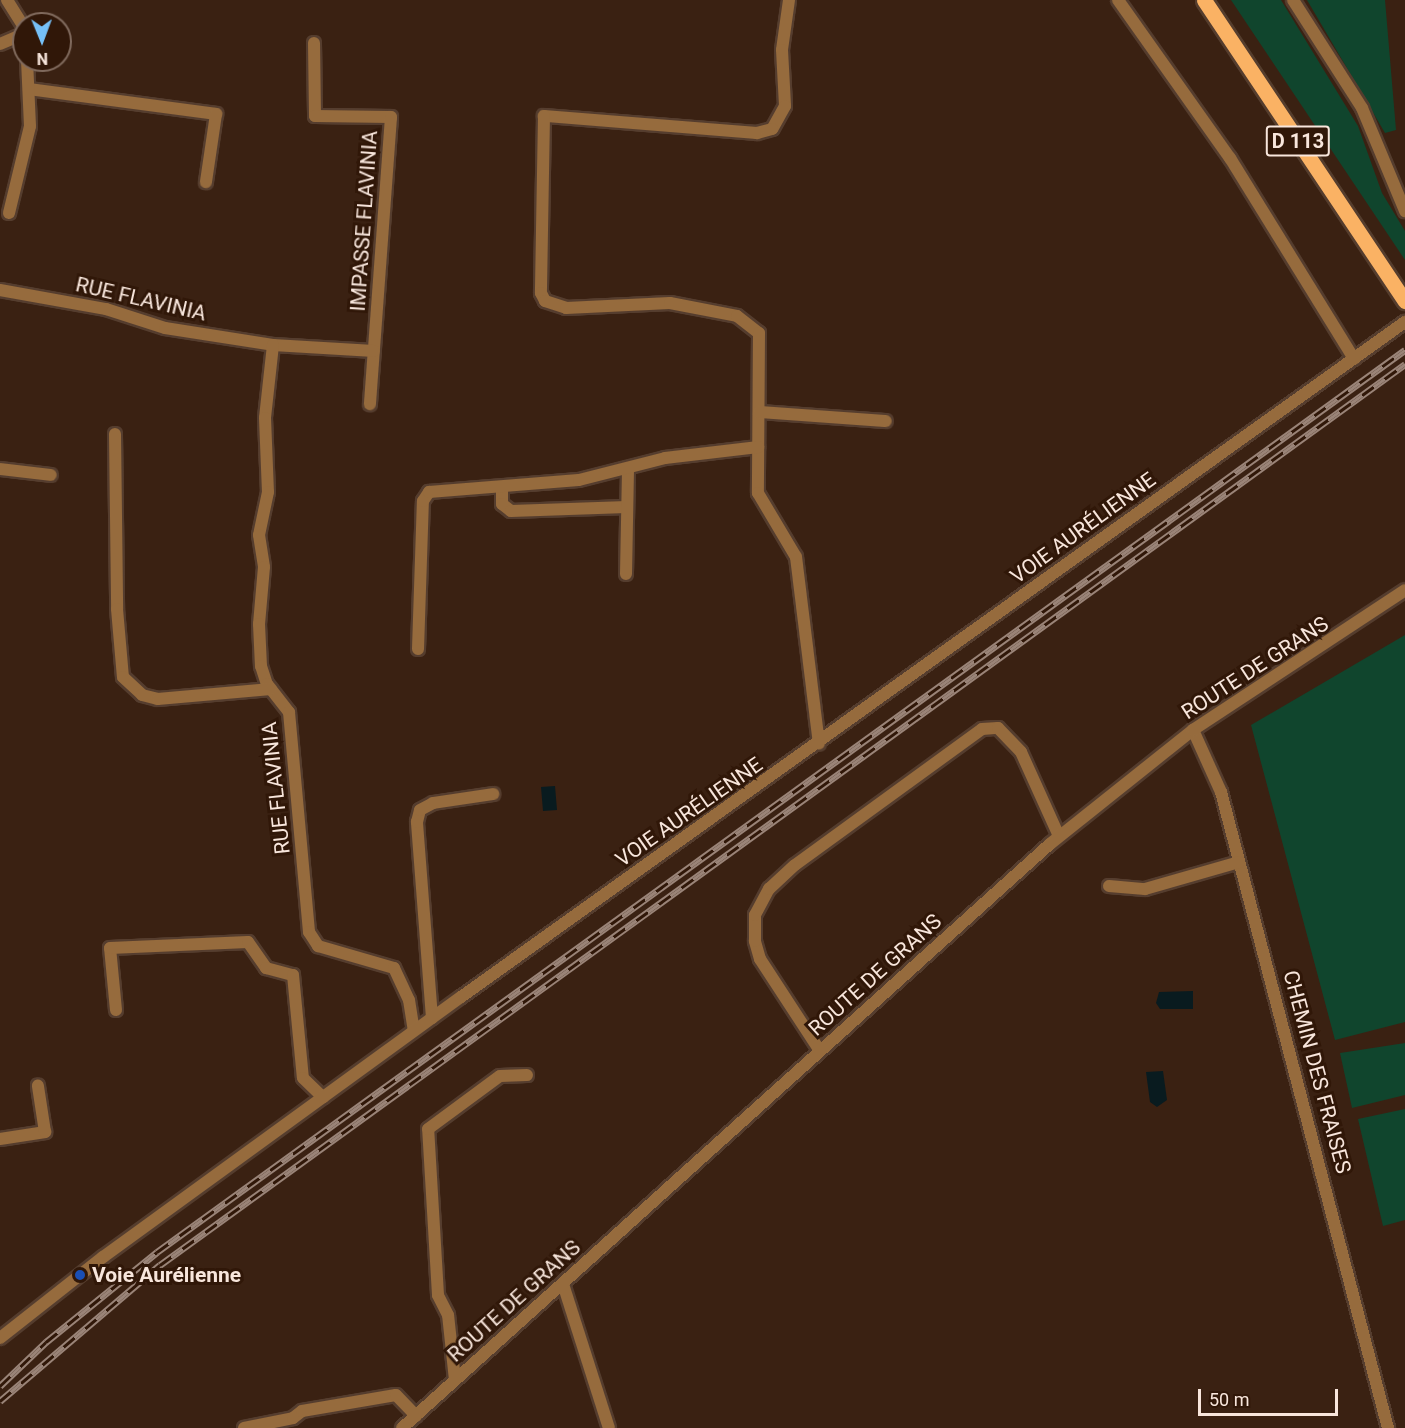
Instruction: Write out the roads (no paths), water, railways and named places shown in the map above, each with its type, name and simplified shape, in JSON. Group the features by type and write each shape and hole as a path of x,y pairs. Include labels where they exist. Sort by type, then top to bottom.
{"main road":[{"name":"D 113","path":"1204,0 1405,301"}],"street":[{"path":"789,0 782,50 785,106 772,129 757,133 544,116 541,277 545,301 566,308 670,303 750,322 759,333 758,493 796,557 819,744"},
{"path":"1118,0 1230,158 1354,359"},
{"path":"1293,0 1362,108 1405,211"},
{"name":"IMPASSE FLAVINIA","path":"314,43 315,116 391,117 370,404"},
{"path":"9,213 30,126 28,72"},
{"path":"29,89 216,114 206,182"},
{"name":"RUE FLAVINIA","path":"0,290 106,309 165,328 273,345 374,351"},
{"name":"VOIE AURÉLIENNE","path":"0,1338 103,1257 414,1030 819,744 1405,322"},
{"name":"RUE FLAVINIA","path":"273,345 265,418 268,492 259,535 264,567 259,624 261,666 271,690 289,712 309,932 318,946 394,968 409,1000 414,1030"},
{"path":"759,412 886,421"},
{"path":"115,434 117,609 123,677 142,695 158,699 271,690"},
{"path":"418,650 424,495 579,480 665,458 758,447"},
{"path":"626,574 628,468"},
{"path":"0,469 51,475"},
{"path":"502,489 502,504 510,512 627,507"},
{"name":"ROUTE DE GRANS","path":"402,1428 1059,836 1193,730 1405,590"},
{"path":"820,1051 760,959 755,941 755,915 769,889 795,865 982,729 998,728 1021,752 1059,836"},
{"name":"CHEMIN DES FRAISES","path":"1193,730 1221,792 1388,1428"},
{"path":"432,1018 417,822 420,810 434,803 493,794"},
{"path":"1109,886 1145,889 1239,862"},
{"path":"116,1010 110,948 248,942 266,968 293,975 303,1078 323,1097"},
{"path":"455,1380 448,1315 438,1295 428,1129 500,1076 527,1075"},
{"path":"0,1139 45,1132 38,1086"},
{"path":"563,1284 609,1428"},
{"path":"244,1428 293,1419 302,1412 396,1395 416,1416"}],"railway":[{"path":"0,1386 46,1342 157,1252 1405,350"},
{"path":"0,1401 160,1265 1405,364"}],"place":[{"name":"Voie Aurélienne","path":"80,1275"}]}
